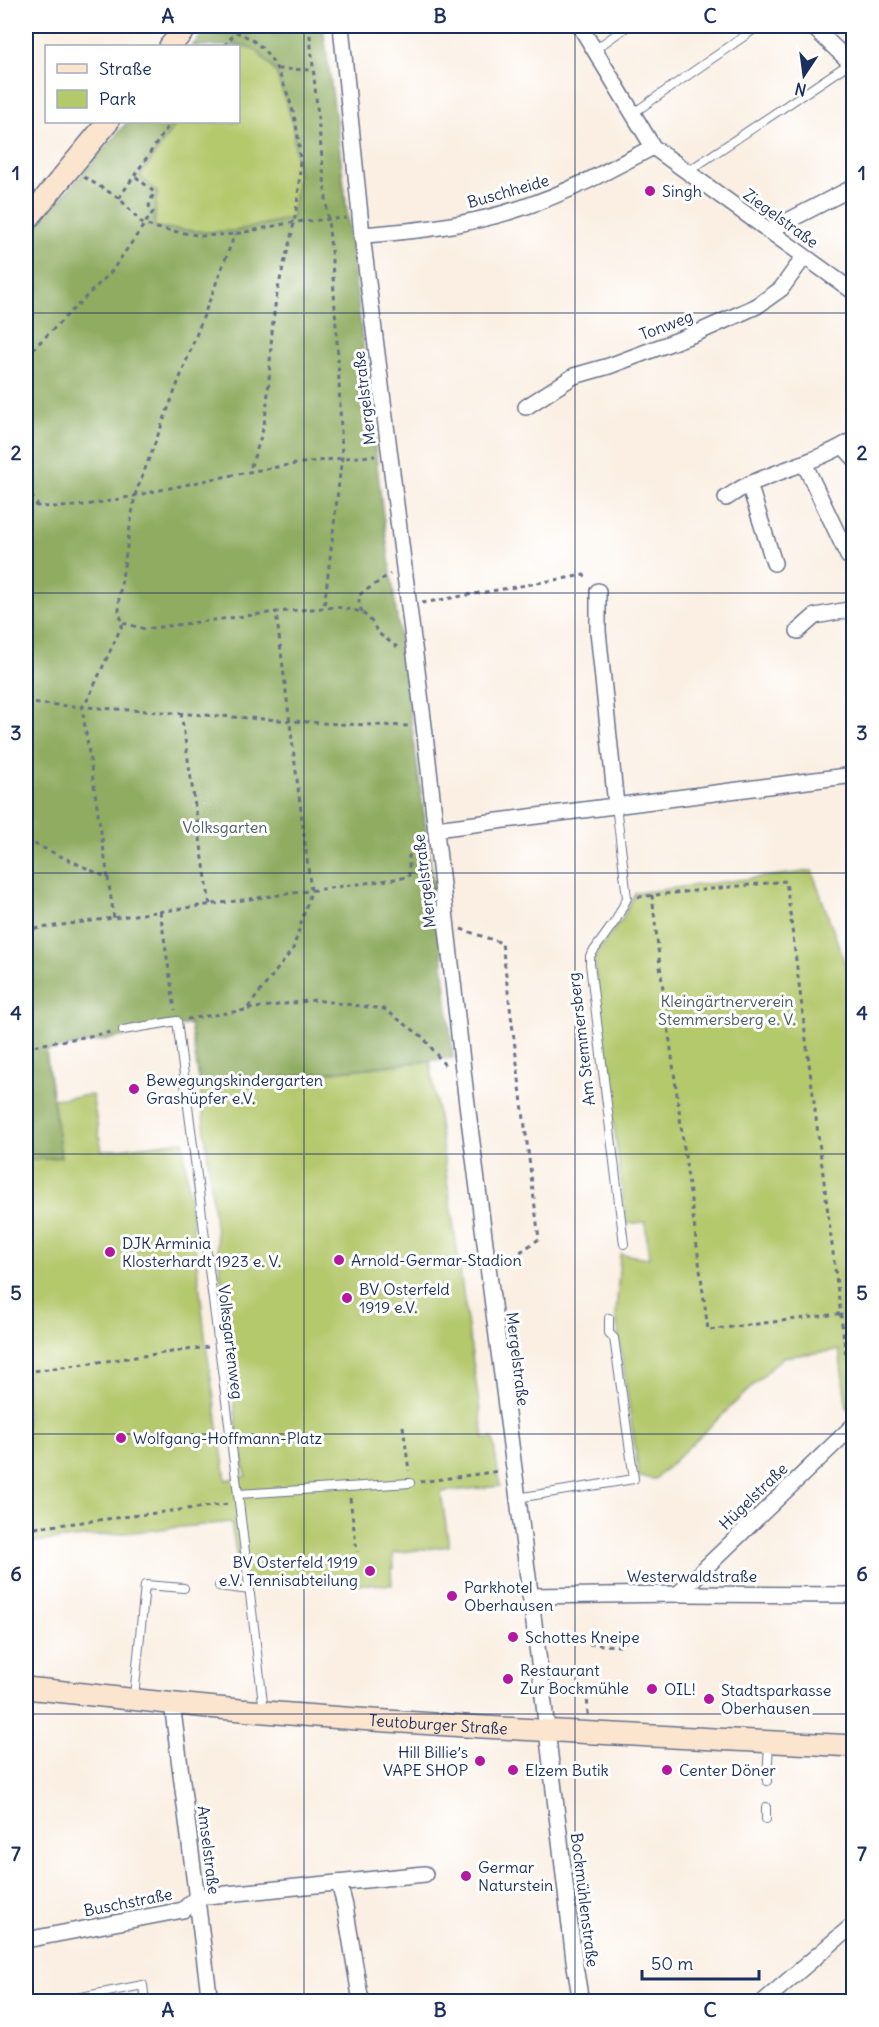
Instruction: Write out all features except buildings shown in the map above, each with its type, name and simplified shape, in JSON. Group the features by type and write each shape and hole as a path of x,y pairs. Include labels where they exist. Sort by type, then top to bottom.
{"main road":[{"path":"171,45 188,26"},
{"path":"26,221 107,123"},
{"name":"Teutoburger Straße","path":"26,1688 264,1712 546,1731 854,1746"}],"street":[{"name":"Mergelstraße","path":"341,26 362,235 424,726 466,1096 546,1731"},
{"name":"Ziegelstraße","path":"580,26 653,147 854,292"},
{"path":"812,26 852,64"},
{"name":"Buschheide","path":"362,235 443,226 524,207 594,179 653,147"},
{"path":"768,231 854,187"},
{"name":"Tonweg","path":"526,407 574,376 609,366 687,337 757,306 781,289 804,257"},
{"path":"726,498 749,484 848,443 854,458"},
{"path":"804,463 848,556"},
{"path":"749,484 774,563"},
{"path":"598,591 598,631 616,805"},
{"path":"798,631 815,616 854,609"},
{"path":"436,829 854,776"},
{"name":"Hügelstraße","path":"678,1594 854,1425"},
{"name":"Westerwaldstraße","path":"530,1596 854,1595"},
{"name":"Amselstraße","path":"172,1703 210,2001"},
{"name":"Bockmühlenstraße","path":"546,1731 581,2001"},
{"name":"Buschstraße","path":"26,1941 183,1910 197,1897 425,1874"},
{"path":"339,1883 360,1996 363,2001"},
{"path":"763,2001 854,1923"}],"lane":[{"path":"594,50 628,26"},
{"path":"632,114 759,26"},
{"path":"687,172 852,64"},
{"path":"616,805 627,898"},
{"name":"Am Stemmersberg","path":"624,1244 590,956 616,920 627,898"},
{"path":"123,1030 177,1021"},
{"name":"Volksgartenweg","path":"177,1021 239,1498 264,1712"},
{"path":"517,1498 634,1479 614,1338 609,1333 609,1318"},
{"path":"239,1498 410,1483"},
{"path":"134,1699 146,1585 184,1588"},
{"path":"219,1586 249,1590"},
{"path":"767,1781 769,1742"},
{"path":"766,1808 766,1818"},
{"path":"73,2001 71,1999 143,1985 145,2001"}],"path":[{"path":"225,45 241,26"},
{"path":"309,26 328,219 338,357 342,457 324,608"},
{"path":"236,32 258,43 278,69 290,99 300,144 300,173 294,222 272,323 263,426 249,472"},
{"path":"278,69 314,70"},
{"path":"119,198 170,123"},
{"path":"71,167 119,198 143,224 161,229 202,236 235,234 294,222 360,218"},
{"path":"26,356 111,272 153,212 148,206 154,192 135,176"},
{"path":"114,918 82,707 88,699 123,623 119,613 119,598 135,495 235,234"},
{"path":"26,504 39,507 96,503 249,472 342,457 389,456"},
{"path":"26,488 39,507"},
{"path":"403,566 359,595 359,604 362,612 372,622 378,633 414,658"},
{"path":"409,606 584,575 598,591"},
{"path":"123,623 145,629 324,608 337,607 362,612"},
{"path":"246,1010 293,949 311,891 276,612"},
{"path":"26,703 424,726"},
{"path":"181,713 210,905"},
{"path":"26,840 108,878"},
{"path":"26,930 409,877 409,856 421,854"},
{"path":"627,898 786,881 854,1416"},
{"path":"652,895 708,1330 854,1312"},
{"path":"160,912 177,1021 315,1000 384,1010 423,1037 447,1069"},
{"path":"448,925 502,943 539,1239 488,1274"},
{"path":"26,1047 123,1030"},
{"path":"26,1372 219,1346"},
{"path":"403,1425 410,1483"},
{"path":"431,1480 514,1470"},
{"path":"348,1487 357,1552"},
{"path":"26,1529 239,1498"},
{"path":"589,1644 619,1646 632,1636"},
{"path":"587,1692 589,1732"}],"green space":[{"name":"Volksgarten","path":"210,26 323,26 382,507 440,933 453,1058 200,1087 190,1024 46,1051 61,1157 26,1161 26,239 126,123 176,123 140,176 157,192 154,227 206,232 235,231 292,218 298,177 292,121 276,72 257,51 237,43 235,45 193,45"},
{"path":"237,43 257,51 276,72 292,121 298,177 292,218 235,231 206,232 154,227 157,192 140,176 176,123 240,123 240,45 235,45"},
{"name":"Kleingärtnerverein Stemmersberg e. V.","path":"812,871 853,986 853,1402 847,1409 839,1350 783,1357 655,1479 639,1477 616,1316 620,1254 649,1258 645,1222 626,1224 594,963 598,951 622,919 635,893"},
{"path":"430,1061 484,1439 493,1438 500,1486 441,1492 449,1546 393,1553 392,1585 241,1580 231,1522 26,1543 26,1161 61,1156 53,1099 92,1095 102,1151 183,1141 206,1344 226,1480 246,1476 239,1447 200,1087"}],"place":[{"name":"Singh","path":"650,191"},
{"name":"Bewegungskindergarten Grashüpfer e.V.","path":"134,1089"},
{"name":"DJK Arminia Klosterhardt 1923 e. V.","path":"110,1252"},
{"name":"Arnold-Germar-Stadion","path":"339,1260"},
{"name":"BV Osterfeld 1919 e.V.","path":"347,1298"},
{"name":"Wolfgang-Hoffmann-Platz","path":"121,1438"},
{"name":"BV Osterfeld 1919 e.V. Tennisabteilung","path":"370,1571"},
{"name":"Parkhotel Oberhausen","path":"452,1596"},
{"name":"Schottes Kneipe","path":"513,1637"},
{"name":"Restaurant Zur Bockmühle","path":"508,1679"},
{"name":"OIL!","path":"652,1689"},
{"name":"Stadtsparkasse Oberhausen","path":"709,1699"},
{"name":"Hill Billie’s VAPE SHOP","path":"480,1761"},
{"name":"Elzem Butik","path":"513,1770"},
{"name":"Center Döner","path":"667,1770"},
{"name":"Germar Naturstein","path":"466,1876"}]}
